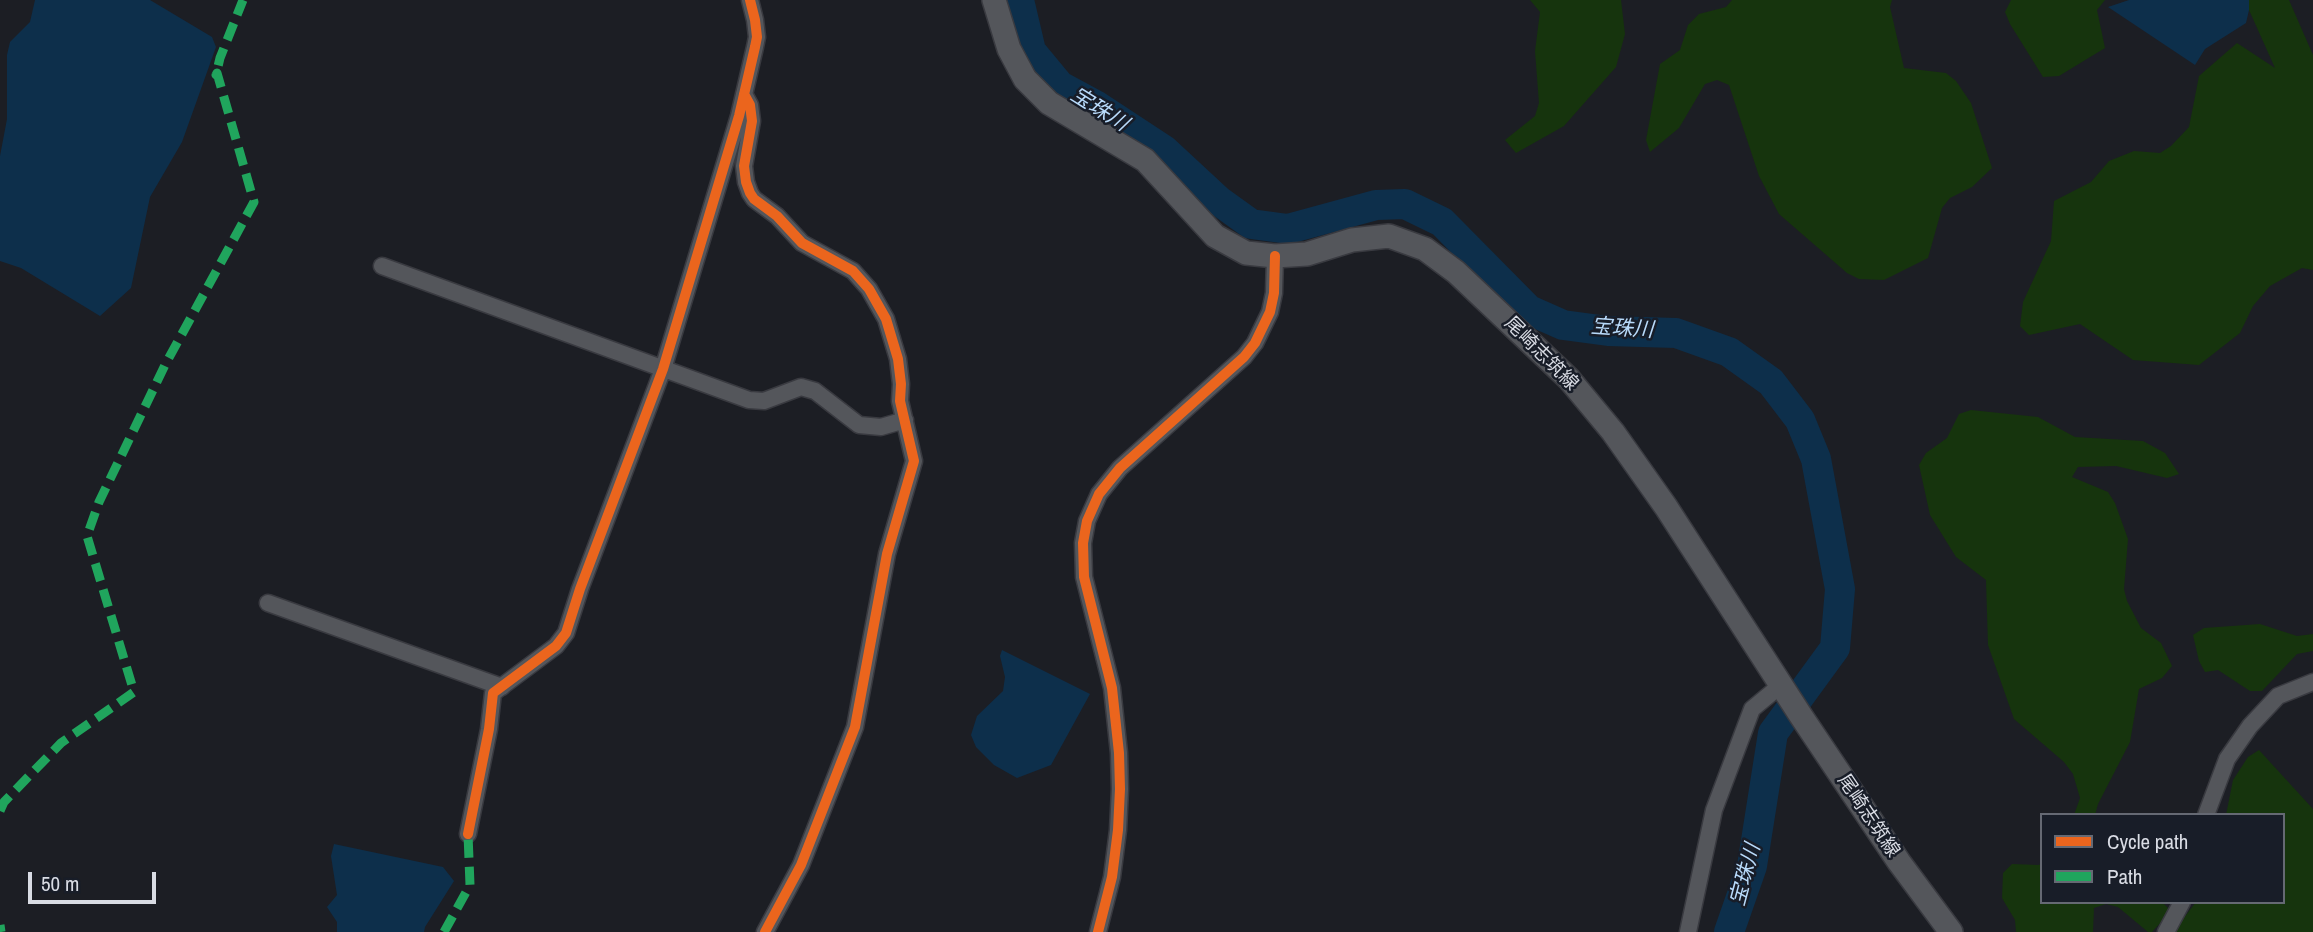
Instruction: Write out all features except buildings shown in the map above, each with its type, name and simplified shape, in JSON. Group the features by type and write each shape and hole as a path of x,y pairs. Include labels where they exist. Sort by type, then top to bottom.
{"main road":[{"name":"尾崎志筑線","path":"994,0 1009,48 1025,79 1049,103 1145,160 1215,236 1246,253 1275,256 1307,254 1352,240 1389,236 1425,249 1456,272 1569,379 1613,432 1666,506 1801,716 1899,862 1951,932"}],"street":[{"path":"468,834 494,693 556,646 566,633 663,369 744,94 757,37 750,0"},
{"path":"744,94 750,105 752,121 744,166 750,192 754,200 777,216 802,243 853,271 869,289 886,319 898,359 900,401 914,461 887,554 855,727 801,864 765,932"},
{"path":"1098,932 1108,895 1118,830 1119,753 1112,688 1084,577 1083,543 1087,521 1099,494 1119,468 1244,357 1255,343 1270,313 1274,293 1275,256"},
{"path":"382,266 758,402 795,388 808,388 852,421 873,428 905,420"},
{"path":"268,603 502,687"},
{"path":"2207,813 2227,759 2250,726 2278,696 2313,682"},
{"path":"1688,932 1714,810 1752,709 1783,689"},
{"path":"2166,932 2181,904"}],"green space":[{"path":"1530,0 1621,0 1625,34 1616,67 1564,126 1516,153 1505,140 1535,116 1539,103 1535,51 1540,12"},
{"path":"1732,0 1892,0 1890,7 1904,68 1946,73 1956,81 1971,103 1992,168 1972,187 1950,198 1942,208 1928,258 1884,280 1859,279 1847,273 1779,214 1759,176 1729,85 1717,80 1705,84 1679,128 1650,152 1646,140 1660,64 1680,50 1688,25 1699,14 1726,7"},
{"path":"2011,0 2105,0 2097,10 2105,48 2059,76 2043,77 2005,12"},
{"path":"2249,0 2289,0 2313,55 2313,270 2302,268 2270,286 2253,306 2240,333 2199,365 2133,360 2080,324 2029,335 2020,326 2023,302 2051,241 2054,201 2091,182 2109,161 2134,151 2160,153 2171,146 2189,127 2199,76 2237,43 2275,68 2249,10"},
{"path":"1971,410 2038,417 2075,437 2143,441 2165,453 2179,474 2167,478 2116,466 2078,467 2072,477 2108,492 2115,503 2128,539 2124,589 2127,601 2141,628 2161,643 2172,666 2162,678 2139,689 2130,742 2096,813 2075,813 2080,798 2073,774 2064,762 2014,719 1988,645 1986,580 1956,557 1930,515 1919,465 1926,453 1947,438 1959,414"},
{"path":"2260,624 2297,636 2313,634 2313,651 2297,654 2262,691 2250,691 2218,670 2205,672 2199,661 2193,635 2204,628"},
{"path":"2259,750 2313,809 2313,932 2173,932 2194,904 2285,904 2285,813 2226,813 2233,780 2248,757"},
{"path":"2012,864 2039,865 2040,904 2106,904 2094,908 2093,932 2016,932 2015,920 2002,898 2003,873"},
{"path":"2106,904 2164,904 2171,911 2152,932 2148,932 2118,907"}],"water":[{"path":"35,0 150,0 212,37 216,47 182,142 150,197 131,288 100,316 21,268 0,261 0,156 7,119 7,55 10,42 30,22"},
{"path":"2129,0 2249,0 2249,10 2246,23 2205,49 2195,65 2108,7"},
{"path":"1002,650 1090,694 1051,765 1017,778 994,765 976,747 971,735 977,716 1003,691 1005,677 1000,656"},
{"path":"334,844 443,867 454,881 424,932 337,932 337,922 327,907 337,895 331,856"}],"waterway":[{"name":"宝珠川","path":"1019,0 1031,51 1060,86 1097,106 1164,150 1219,201 1251,224 1288,229 1376,205 1405,204 1442,222 1529,310 1563,325 1608,331 1676,333 1729,352 1771,382 1800,420 1816,459 1840,589 1835,648 1773,733 1752,866 1729,932"}],"marked path":[{"path":"0,811 4,802 61,743 134,692 87,536 99,502 165,365 254,202 217,73 216,75 243,0"},
{"path":"444,932 470,885 468,834"},
{"path":"0,925 1,932"}],"cycle path":[{"path":"468,834 489,729 493,693 556,646 566,633 663,369 739,116 757,37 750,0"},
{"path":"744,94 750,105 752,121 744,166 750,193 777,216 802,243 853,271 869,289 886,319 898,359 900,401 914,461 887,554 855,727 801,865 765,932"},
{"path":"1098,932 1112,877 1120,789 1112,688 1084,577 1083,543 1087,521 1099,494 1120,468 1244,357 1255,343 1270,312 1274,293 1275,256"}]}
